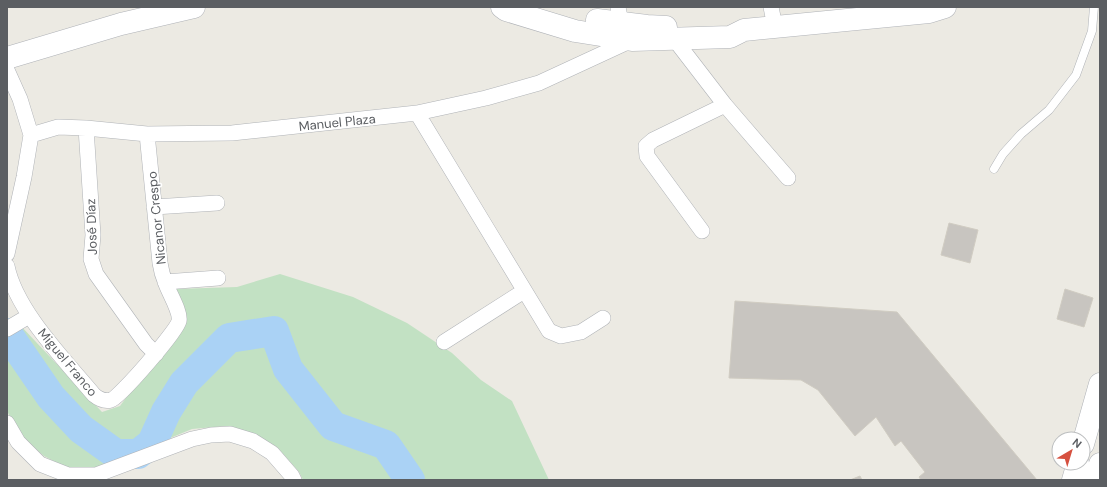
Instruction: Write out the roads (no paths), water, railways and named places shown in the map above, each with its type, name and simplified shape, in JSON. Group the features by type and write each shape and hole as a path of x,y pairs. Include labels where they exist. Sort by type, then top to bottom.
{"street":[{"path":"7,58 121,24 157,11 194,7"},
{"path":"502,7 506,10 576,31 624,24 647,26 731,26 744,30"},
{"path":"546,7 562,12 596,13 624,24 676,40 730,37 773,17 934,9"},
{"name":"Manuel Plaza","path":"31,135 58,127 147,134 232,133 416,113 486,98 539,83 624,24"},
{"path":"676,40 725,105 788,178"},
{"path":"7,70 20,99 31,135 24,177 7,254"},
{"path":"702,231 647,156 646,146 653,140 725,105"},
{"path":"416,113 548,330 561,336 581,332 604,318"},
{"name":"José Díaz","path":"86,128 93,235 91,259 96,274 146,344 156,354"},
{"name":"Nicanor Crespo","path":"147,134 160,263 165,282 179,315 179,322"},
{"path":"154,207 217,203"},
{"name":"Miguel Franco","path":"7,266 18,323 94,395 105,401 115,398 156,354 179,322"},
{"path":"165,282 218,278"},
{"path":"444,342 524,291"},
{"path":"1087,431 1100,384"},
{"path":"7,423 18,442 40,464 68,475 96,475 192,439 211,435 230,434 253,441 272,453 290,479"},
{"path":"1095,480 1100,464"}],"lane":[{"path":"994,169 1003,154 1021,134 1049,110 1076,75 1092,31 1094,7"}],"waterway":[{"path":"7,333 51,397 81,429 116,454 138,454 152,443 166,412 184,383 229,338 274,331 288,369 333,426 386,445 410,480"}]}
